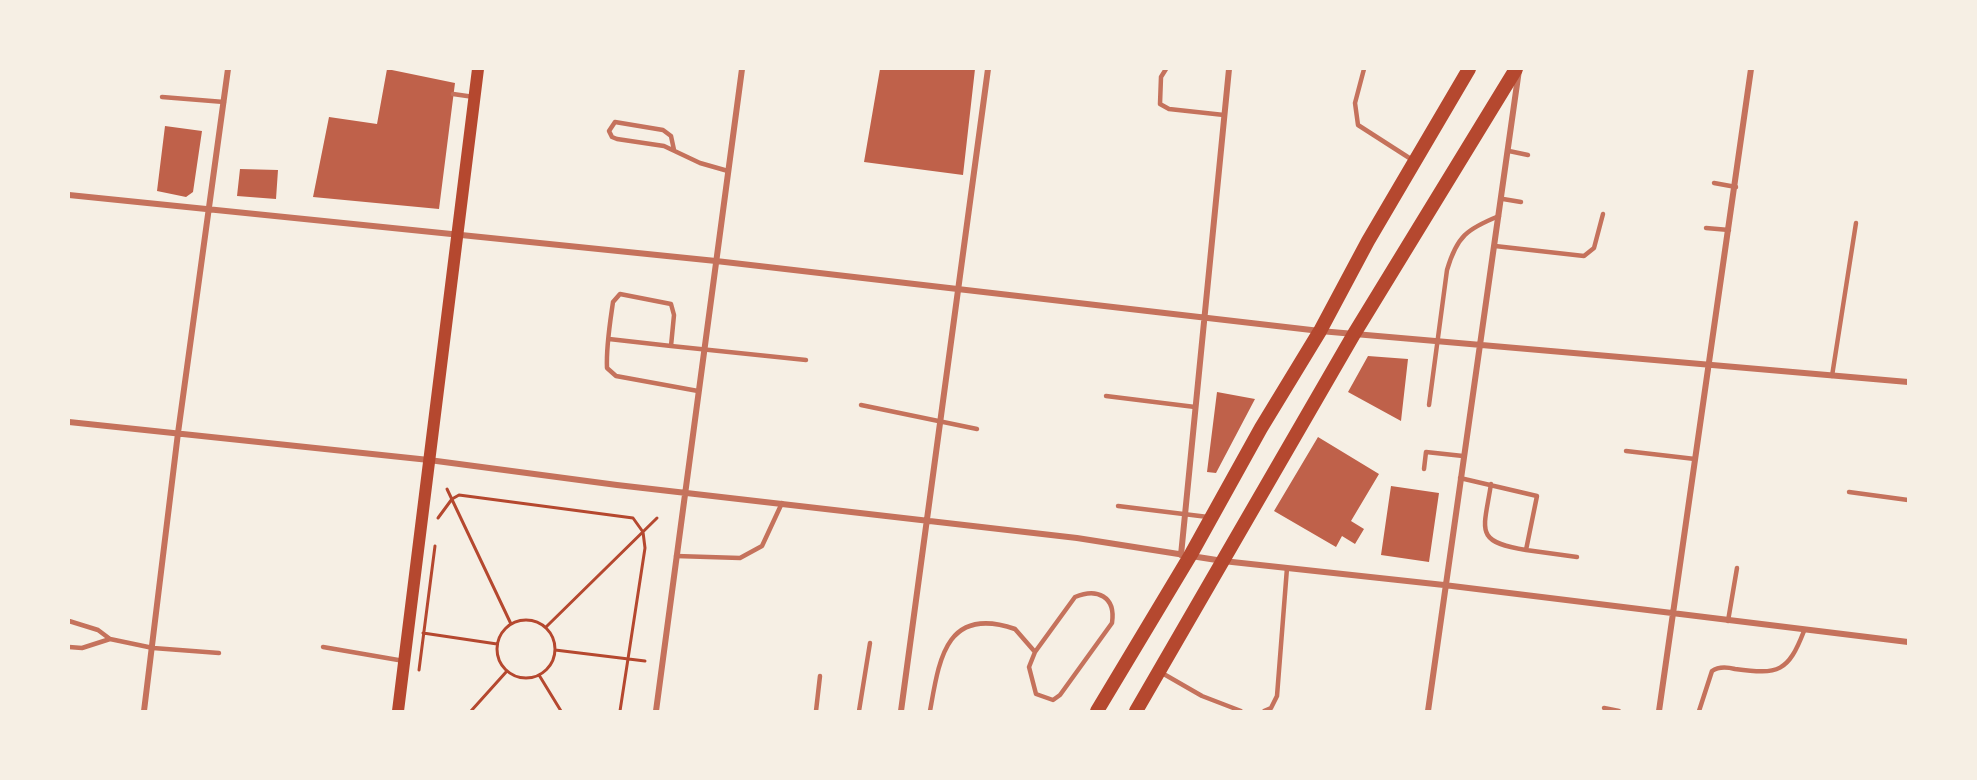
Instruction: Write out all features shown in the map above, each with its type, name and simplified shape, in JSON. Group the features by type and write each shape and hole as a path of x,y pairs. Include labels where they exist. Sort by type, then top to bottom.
{"main road":[{"path":"398,711 478,69"},
{"path":"1096,711 1185,556 1211,517 1261,428 1320,331 1414,161 1469,69"},
{"path":"1136,711 1354,334 1518,69"}],"street":[{"path":"144,711 178,434 228,69"},
{"path":"656,711 742,69"},
{"path":"901,711 988,69"},
{"path":"1185,556 1185,514 1229,69"},
{"path":"1428,711 1479,343 1503,200 1518,69"},
{"path":"1659,711 1736,187 1751,69"},
{"path":"69,195 716,261 1320,331 1908,382"},
{"path":"69,422 429,460 684,493 782,502 1077,538 1222,561 1444,585 1908,642"}],"lane":[{"path":"1166,69 1161,78 1160,104 1169,110 1224,115"},
{"path":"1364,69 1355,104 1358,125 1414,161"},
{"path":"453,94 474,97"},
{"path":"162,97 224,102"},
{"path":"674,150 671,136 663,130 615,122 609,131 612,137 617,139 674,150 700,163 728,171"},
{"path":"1509,151 1528,155"},
{"path":"1714,183 1736,187"},
{"path":"1503,200 1521,202"},
{"path":"1495,246 1584,255 1594,248 1603,214"},
{"path":"1429,405 1440,340 1447,270 1452,252 1467,230 1500,215"},
{"path":"1832,376 1856,223"},
{"path":"1706,228 1729,230"},
{"path":"671,346 674,315 671,303 620,294 613,302 607,368 610,373 698,391"},
{"path":"609,339 806,360"},
{"path":"1106,396 1195,408"},
{"path":"861,405 977,429"},
{"path":"1424,469 1426,452 1463,456"},
{"path":"1626,452 1695,459"},
{"path":"1460,478 1537,496 1526,550"},
{"path":"1491,484 1485,524 1486,535 1492,541 1502,546 1577,557"},
{"path":"1849,492 1908,501"},
{"path":"676,556 740,558 762,546 782,502"},
{"path":"1118,506 1211,517"},
{"path":"1264,711 1271,708 1277,696 1287,568"},
{"path":"1728,621 1737,568"},
{"path":"1095,592 1103,595 1113,614 1112,623 1060,696 1053,700 1036,694 1032,686 1029,667 1035,652 1074,597 1095,592"},
{"path":"69,621 98,630 110,639 153,648 219,653"},
{"path":"930,711 943,650 951,639 963,630 974,626 1015,629 1035,652"},
{"path":"1699,711 1712,671 1726,667 1761,671 1780,668 1794,657 1804,631"},
{"path":"69,647 82,648 110,639"},
{"path":"859,711 870,643"},
{"path":"323,647 404,661"},
{"path":"1159,671 1202,696 1240,711"},
{"path":"816,711 820,676"},
{"path":"1604,708 1619,711"}],"path":[{"path":"447,489 511,624"},
{"path":"437,529 438,517 452,499 459,495 633,518 643,532 645,548 620,711"},
{"path":"546,627 657,518"},
{"path":"418,678 435,540"},
{"path":"529,620 546,627 555,641 551,665 539,675 523,678 507,671 498,659 497,644 500,636 511,624 529,620"},
{"path":"415,631 497,644"},
{"path":"555,650 645,662"},
{"path":"471,711 507,671"},
{"path":"539,675 561,711"}],"building":[{"path":"387,69 455,83 439,209 313,197 329,117 377,124"},
{"path":"880,69 975,69 963,175 864,162"},
{"path":"165,126 202,131 193,192 186,197 157,191"},
{"path":"240,169 278,170 276,199 237,196"},
{"path":"1368,356 1408,359 1401,421 1348,392"},
{"path":"1217,392 1255,399 1216,473 1207,472"},
{"path":"1318,437 1379,474 1351,521 1364,529 1355,544 1342,536 1336,547 1274,511"},
{"path":"1391,486 1439,493 1429,562 1381,555"}]}
